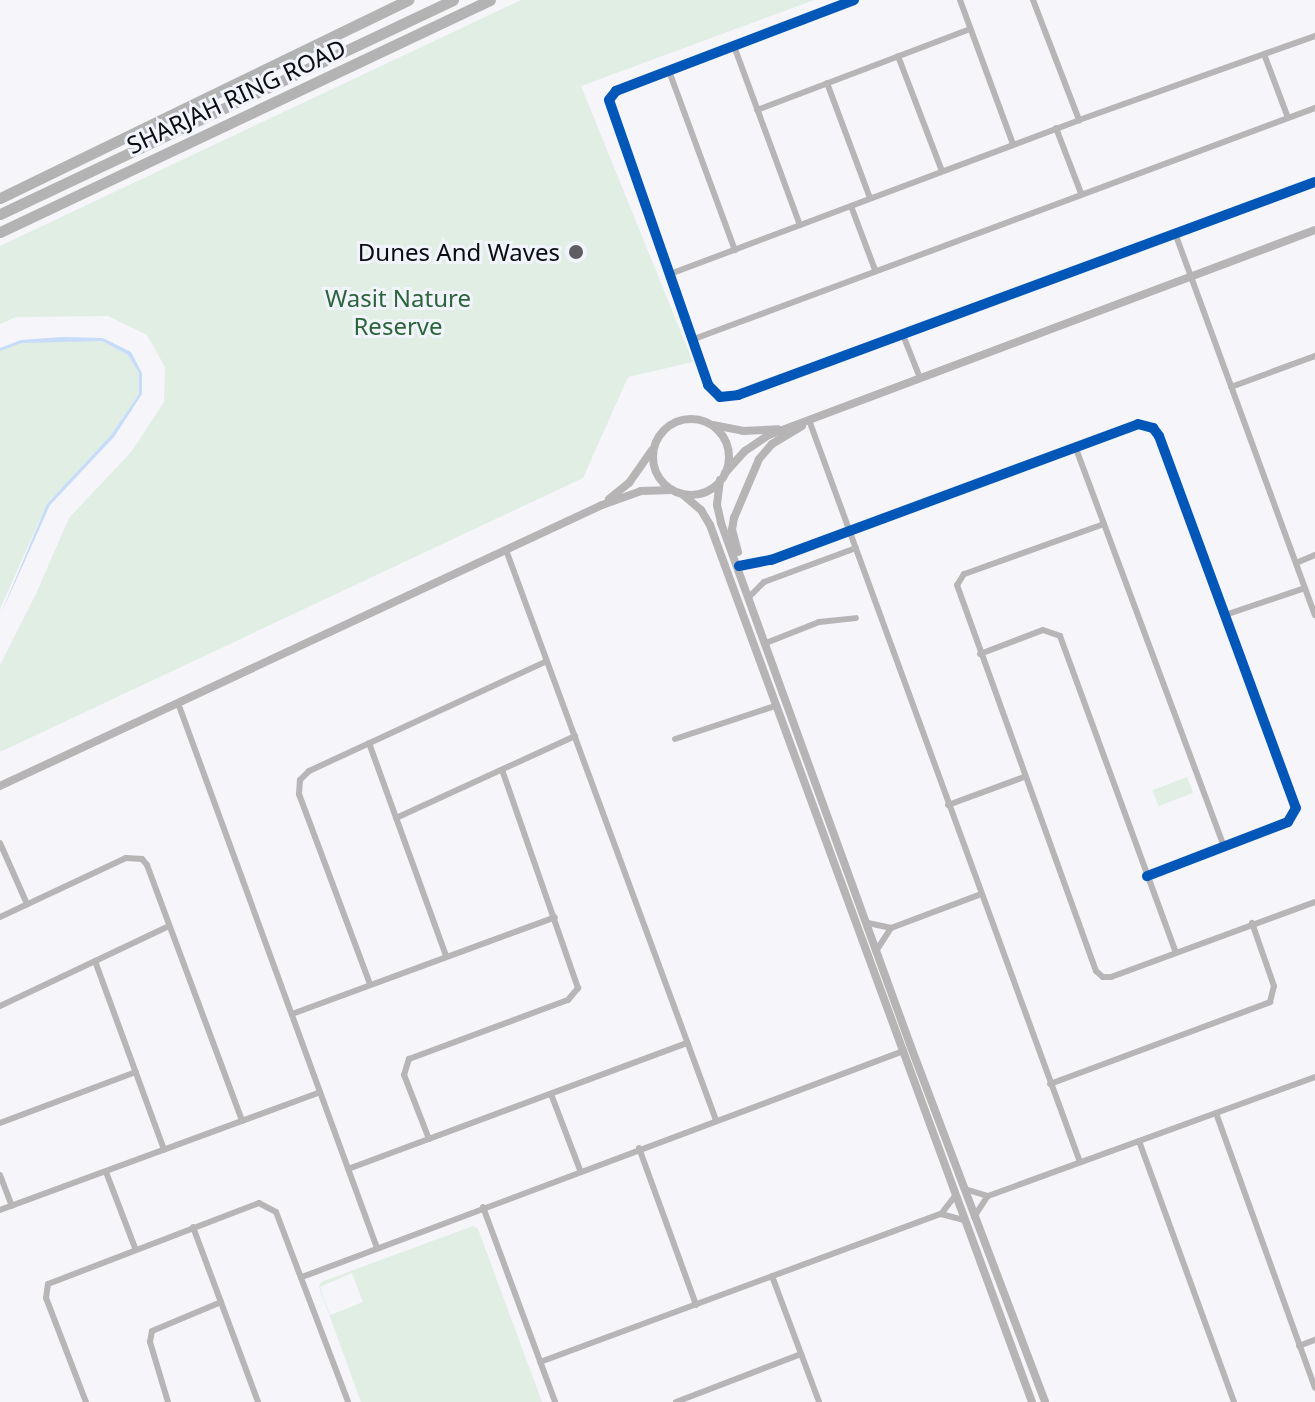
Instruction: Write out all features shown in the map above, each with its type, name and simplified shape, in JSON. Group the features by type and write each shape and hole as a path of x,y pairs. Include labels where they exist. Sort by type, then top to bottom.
{"highway":[{"path":"0,198 408,0"},
{"name":"SHARJAH RING ROAD","path":"0,214 453,0"},
{"name":"SHARJAH RING ROAD","path":"0,232 490,0"}],"main road":[{"path":"682,494 703,492 757,442 791,427 1315,230"},
{"path":"602,505 629,483 660,434 675,422 694,419 751,431 791,427"},
{"path":"738,564 734,518 759,459 772,444 809,420"},
{"path":"709,424 727,445 719,517 974,1217 1045,1402"},
{"path":"654,447 658,476 701,510 710,525 1032,1402"},
{"path":"0,786 602,505 641,491 672,490"},
{"path":"757,654 763,654 781,687"}],"street":[{"path":"854,0 616,91 608,103 711,392 728,397 1315,182"},
{"path":"960,0 1013,144"},
{"path":"1033,0 1079,120"},
{"path":"757,110 970,29"},
{"path":"670,274 1056,128 1315,36"},
{"path":"734,46 800,225"},
{"path":"1264,54 1288,118"},
{"path":"898,56 942,171"},
{"path":"669,71 735,250"},
{"path":"827,83 870,198"},
{"path":"694,339 1315,108"},
{"path":"1056,128 1081,193"},
{"path":"851,206 875,270"},
{"path":"1175,233 1315,615"},
{"path":"903,335 920,378"},
{"path":"1231,387 1313,357 1315,366"},
{"path":"809,420 979,895 1080,1162"},
{"path":"738,564 771,560 1138,424 1148,425 1157,431 1296,808 1288,822 1147,876"},
{"path":"1075,446 1224,846"},
{"path":"1104,524 960,577 957,588 1098,973 1111,977 1315,902"},
{"path":"834,536 841,554"},
{"path":"750,596 761,583 856,548"},
{"path":"506,550 716,1120"},
{"path":"1296,563 1315,555"},
{"path":"1225,615 1305,588"},
{"path":"766,643 819,622 856,618"},
{"path":"980,654 1043,630 1060,636 1175,951"},
{"path":"370,984 298,789 305,773 547,661"},
{"path":"178,703 377,1248"},
{"path":"675,739 775,706"},
{"path":"396,818 575,736"},
{"path":"369,743 446,956"},
{"path":"429,1139 404,1075 406,1061 572,998 578,984 502,770"},
{"path":"948,805 1024,777"},
{"path":"0,843 27,904"},
{"path":"0,917 134,857 147,865 242,1121"},
{"path":"868,923 891,928 979,895"},
{"path":"292,1014 555,917"},
{"path":"1050,1084 1270,1002 1274,986 1252,923"},
{"path":"0,1006 169,926"},
{"path":"878,948 891,928"},
{"path":"95,961 164,1150"},
{"path":"348,1169 687,1043"},
{"path":"302,1277 580,1170 901,1052"},
{"path":"0,1123 136,1072"},
{"path":"963,1187 972,1194 988,1196 1315,1077"},
{"path":"0,1210 320,1092"},
{"path":"551,1094 580,1170"},
{"path":"1216,1113 1315,1388"},
{"path":"1139,1141 1234,1402"},
{"path":"639,1148 696,1305"},
{"path":"106,1172 135,1248"},
{"path":"0,1175 12,1206"},
{"path":"540,1362 941,1214 955,1196"},
{"path":"974,1217 988,1196"},
{"path":"86,1402 45,1291 54,1279 255,1203 269,1205 276,1212 348,1402"},
{"path":"483,1207 555,1402"},
{"path":"941,1214 963,1220"},
{"path":"193,1227 258,1402"},
{"path":"772,1276 819,1402"},
{"path":"168,1402 150,1342 152,1331 221,1302"},
{"path":"1299,1346 1315,1340"},
{"path":"676,1402 801,1354"}],"green space":[{"name":"Wasit Nature Reserve","path":"521,0 814,0 581,86 693,362 628,377 583,478 0,752 0,665 36,594 69,518 132,451 164,402 165,367 147,335 108,316 16,317 0,324 0,246"},
{"path":"102,341 128,355 139,373 139,394 111,435 47,504 0,609 0,351 22,343"},
{"path":"1187,777 1193,793 1159,806 1152,790"},
{"path":"473,1226 478,1229 542,1402 361,1402 319,1287 321,1282","holes":["352,1273 363,1302 330,1315 320,1287"]}],"water":[{"path":"103,338 131,352 142,373 142,394 114,437 50,505 0,616 47,504 111,435 139,394 139,373 128,355 102,341 22,343 0,351 0,348 21,340"}],"cycle path":[{"path":"854,0 616,91 609,100 708,385 720,397 738,395 1315,182"},
{"path":"739,566 771,560 1138,424 1153,428 1159,436 1296,808 1288,822 1147,876"}],"place":[{"name":"Dunes And Waves","path":"576,252"}]}
